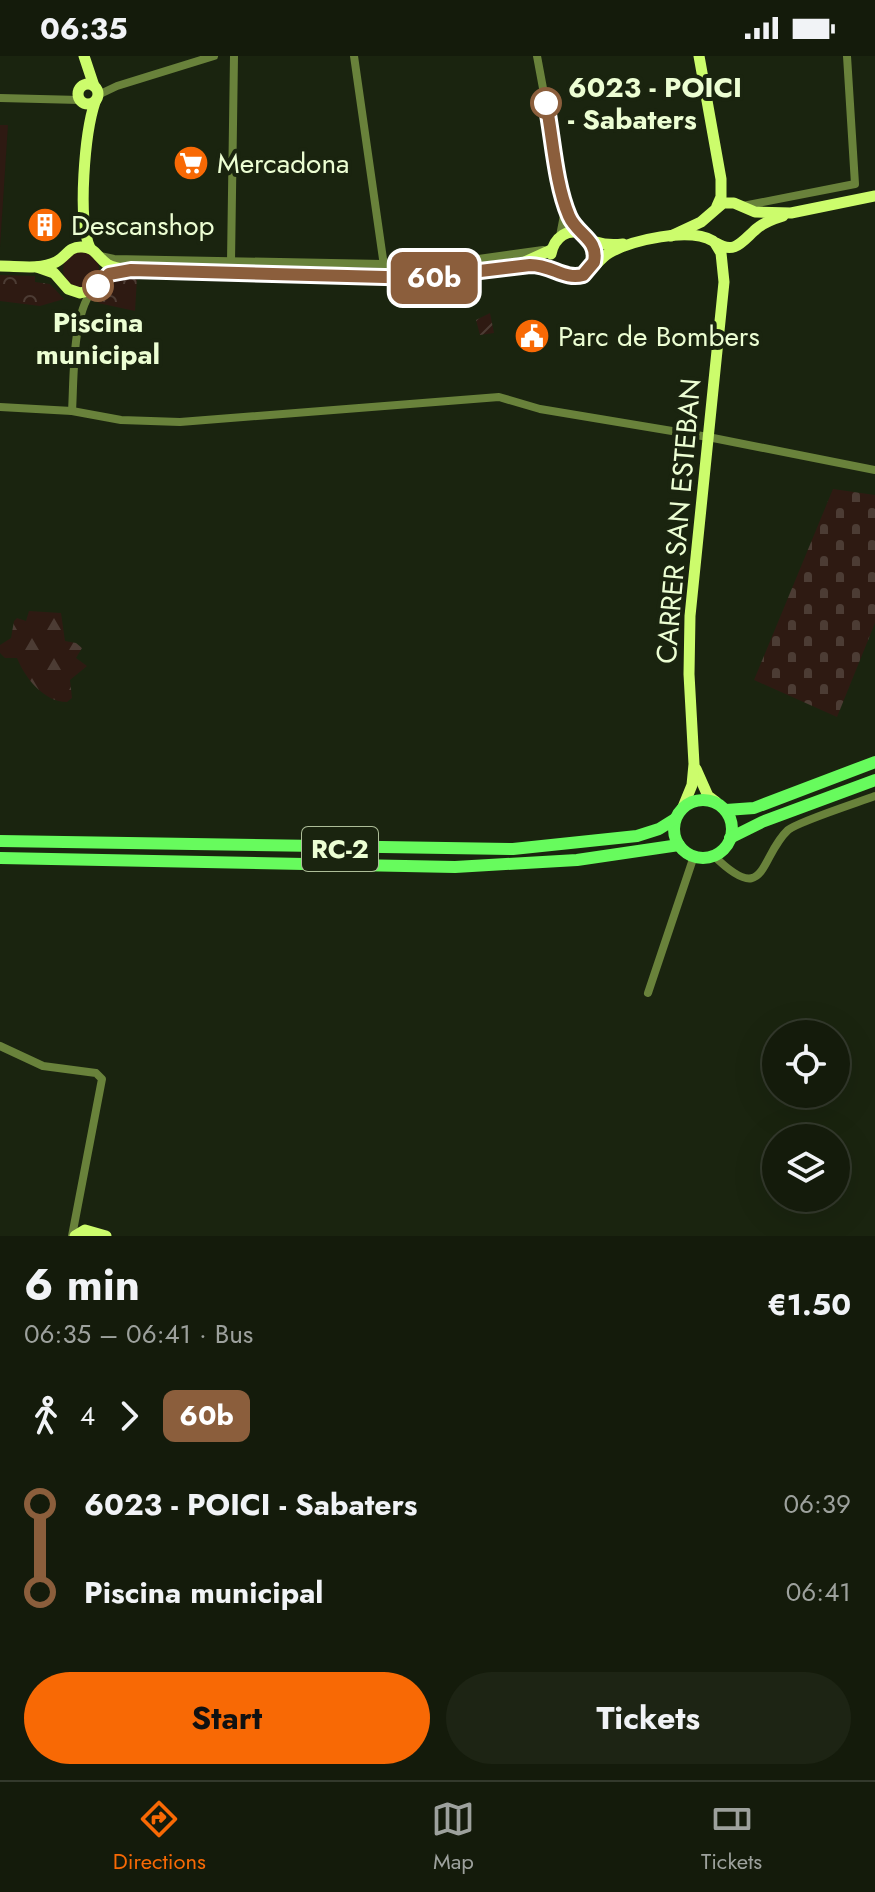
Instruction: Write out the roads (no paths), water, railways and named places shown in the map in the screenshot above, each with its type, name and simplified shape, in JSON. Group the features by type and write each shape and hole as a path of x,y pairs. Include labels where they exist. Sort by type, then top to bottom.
{"main road":[{"path":"699,56 721,179 707,229 714,242"},
{"path":"84,58 96,93 88,123 84,221 90,248 115,267 131,270 422,278 518,265 556,269"},
{"path":"84,58 80,95 88,123"},
{"path":"80,95 87,83 96,93"},
{"path":"80,95 88,104 96,93"},
{"path":"721,179 752,219 752,229 744,242"},
{"path":"518,265 551,249 560,236 584,236 611,245 692,235 726,248 744,242 764,224 791,213 875,196"},
{"path":"671,236 691,228 713,211 740,205 755,212 791,213"},
{"path":"37,267 60,260 73,248 84,221"},
{"path":"584,236 596,252 592,267"},
{"name":"CARRER SAN ESTEBAN","path":"683,807 692,785 694,764 689,674 690,616 724,282 723,265 714,242"},
{"name":"CARRER SAN ESTEBAN","path":"724,282 744,242"},
{"path":"551,249 556,269 573,277 583,275 612,251 633,243"},
{"path":"73,248 90,248"},
{"path":"102,258 104,278"},
{"path":"60,260 60,278"},
{"path":"0,266 37,267 54,273 71,291 84,293 93,290 109,274 131,270"},
{"path":"721,806 732,824 727,846 714,856 694,856 679,845 675,837 675,819 683,807 698,800 721,806 754,808 875,762"},
{"name":"CARRER SAN ESTEBAN","path":"694,764 708,796 721,806"},
{"path":"730,838 762,822 875,780"},
{"name":"RC-2","path":"0,841 513,849 637,836 659,829 675,819"},
{"name":"RC-2","path":"0,858 455,867 577,860 679,845"},
{"path":"74,1236 85,1230 106,1236"}],"street":[{"path":"96,93 214,56"},
{"path":"231,262 234,56"},
{"path":"354,56 384,266"},
{"path":"537,56 564,201 570,217 584,236"},
{"path":"740,205 855,184 847,56"},
{"path":"0,98 80,95"},
{"path":"560,236 564,201"},
{"path":"102,258 435,265 551,249"},
{"path":"72,411 80,321 93,290"},
{"path":"71,291 76,297 80,321"},
{"path":"0,407 72,411 121,420 180,422 499,397 540,409 708,437 875,470"},
{"path":"714,856 730,872 745,878 757,875 788,830 875,796"},
{"path":"648,993 694,856"},
{"path":"0,1046 43,1066 96,1073 102,1079 74,1236"}],"place":[{"name":"6023 - POICI - Sabaters","path":"546,103"},
{"name":"Mercadona","path":"191,163"},
{"name":"Descanshop","path":"45,225"},
{"name":"Piscina municipal","path":"98,286"},
{"name":"Parc de Bombers","path":"532,336"}]}
